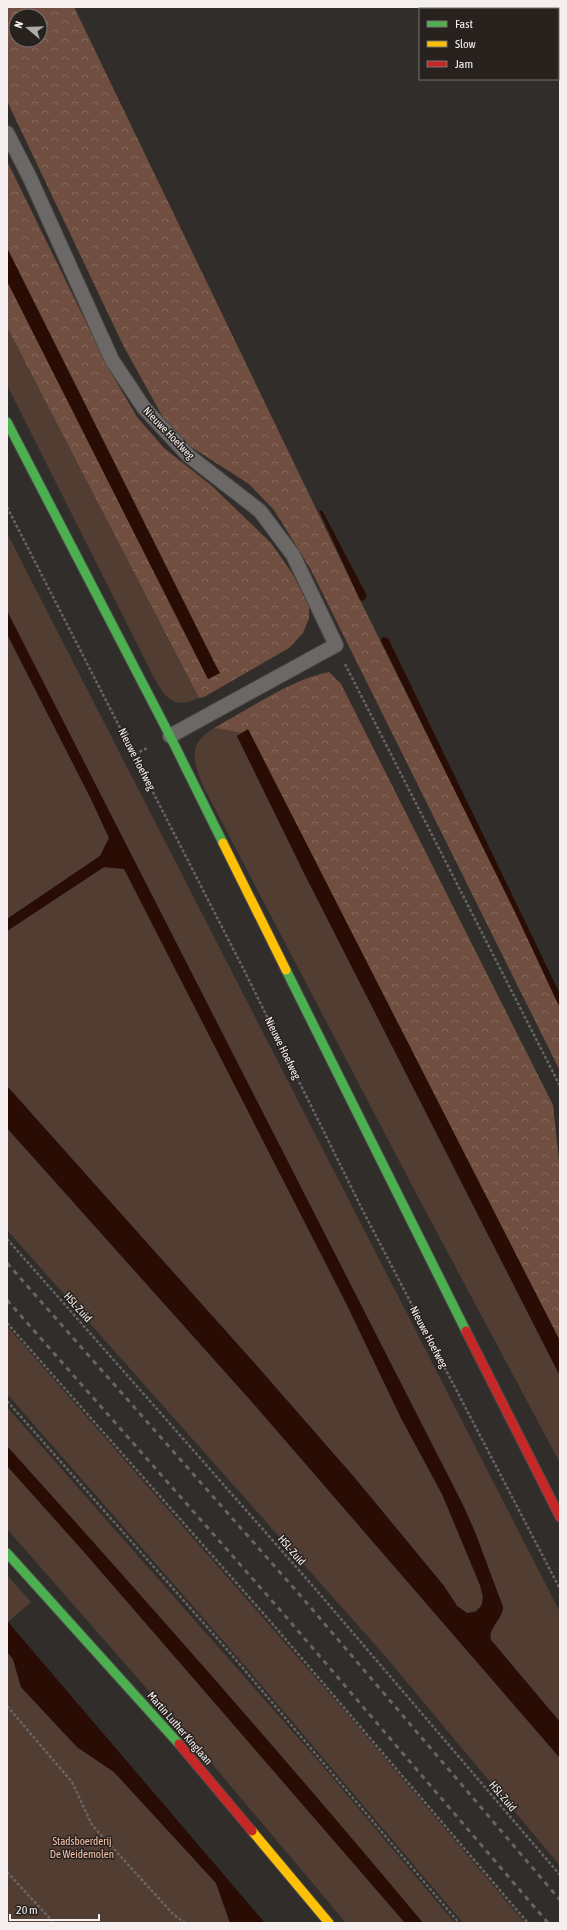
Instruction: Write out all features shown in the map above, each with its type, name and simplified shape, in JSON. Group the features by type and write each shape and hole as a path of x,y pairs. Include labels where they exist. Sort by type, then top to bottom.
{"main road":[{"path":"7,422 170,736 418,1236 560,1517"},
{"name":"Martin Luther Kinglaan","path":"7,1553 185,1750 329,1923"}],"lane":[{"name":"Nieuwe Hoefweg","path":"7,134 30,178 112,360 144,408 189,456 260,511 293,555 336,645"},
{"path":"170,736 336,645"}],"path":[{"name":"Nieuwe Hoefweg","path":"7,507 246,974 364,1211 560,1589"},
{"path":"336,645 560,1086"},
{"name":"HSL-Zuid","path":"7,1239 306,1579 560,1875"},
{"path":"7,1323 275,1627 528,1923"},
{"path":"7,1400 241,1666 459,1923"},
{"path":"7,1706 72,1782 92,1825 172,1914 185,1923"},
{"path":"7,1872 54,1923"}],"green space":[{"path":"7,7 74,7 360,600 516,914 560,1008 560,1071 310,568 274,510 249,484 177,438 164,419 124,347 7,101"},
{"path":"7,161 110,371 137,417 164,448 212,486 271,543 292,573 309,606 309,618 303,633 289,648 204,697 199,698 7,327 7,281 208,679 219,673 7,248"},
{"path":"7,327 199,698 182,703 171,700 166,696 153,676 7,385"},
{"path":"7,533 560,1612 560,1722 491,1640 490,1634 503,1607 475,1532 462,1503 7,611"},
{"path":"7,634 91,799 109,838 100,856 7,919"},
{"path":"329,672 341,684 553,1105 560,1171 560,1341 248,730 243,733 214,728 286,688 315,675"},
{"path":"214,728 243,733 237,736 304,873 560,1376 560,1463 417,1195 203,786 195,760 196,747 199,740"},
{"path":"104,867 124,868 134,885 347,1305 401,1418 442,1494 480,1585 482,1604 473,1612 467,1613 457,1606 444,1586 354,1477 7,1086 7,931"},
{"path":"7,1128 252,1402 560,1758 560,1866 386,1657 7,1230"},
{"path":"7,1326 343,1709 525,1923 463,1923 234,1653 7,1394"},
{"path":"7,1407 315,1757 455,1923 346,1923 198,1747 7,1529"},
{"path":"7,1575 31,1602 8,1622 7,1620"},
{"name":"Stadsboerderij De Weidemolen","path":"7,1652 13,1659 21,1687 77,1747 114,1772 216,1883 230,1923 7,1923"}],"shaded area":[{"path":"7,248 220,673 208,679 7,281"},
{"path":"319,510 321,510 324,514 367,596 363,601 360,600"},
{"path":"7,611 462,1503 475,1532 503,1607 501,1616 491,1632 491,1640 560,1722 560,1758 252,1402 7,1128 7,1086 258,1367 354,1477 444,1586 457,1606 467,1613 476,1612 482,1605 483,1596 480,1585 442,1494 401,1418 347,1305 124,869 104,867 7,931 7,919 100,856 109,838 91,799 7,634"},
{"path":"382,637 388,638 560,994 560,1008 516,914 381,641"},
{"path":"248,729 560,1341 560,1376 304,873 237,736"},
{"path":"7,1446 217,1682 423,1923 405,1923 84,1552 7,1466"},
{"path":"7,1620 265,1923 230,1923 216,1883 114,1772 77,1747 21,1687 13,1659 7,1652"}],"railway":[{"path":"7,1263 300,1595 560,1900"},
{"path":"7,1300 281,1611 548,1923"}],"traffic: fast":[{"path":"7,422 170,736 223,843"},
{"path":"286,970 466,1331"},
{"path":"7,1553 179,1744"}],"traffic: slow":[{"path":"223,843 286,970"},
{"path":"252,1831 329,1923"}],"traffic: jam":[{"path":"466,1331 560,1517"},
{"path":"179,1744 252,1831"}]}
